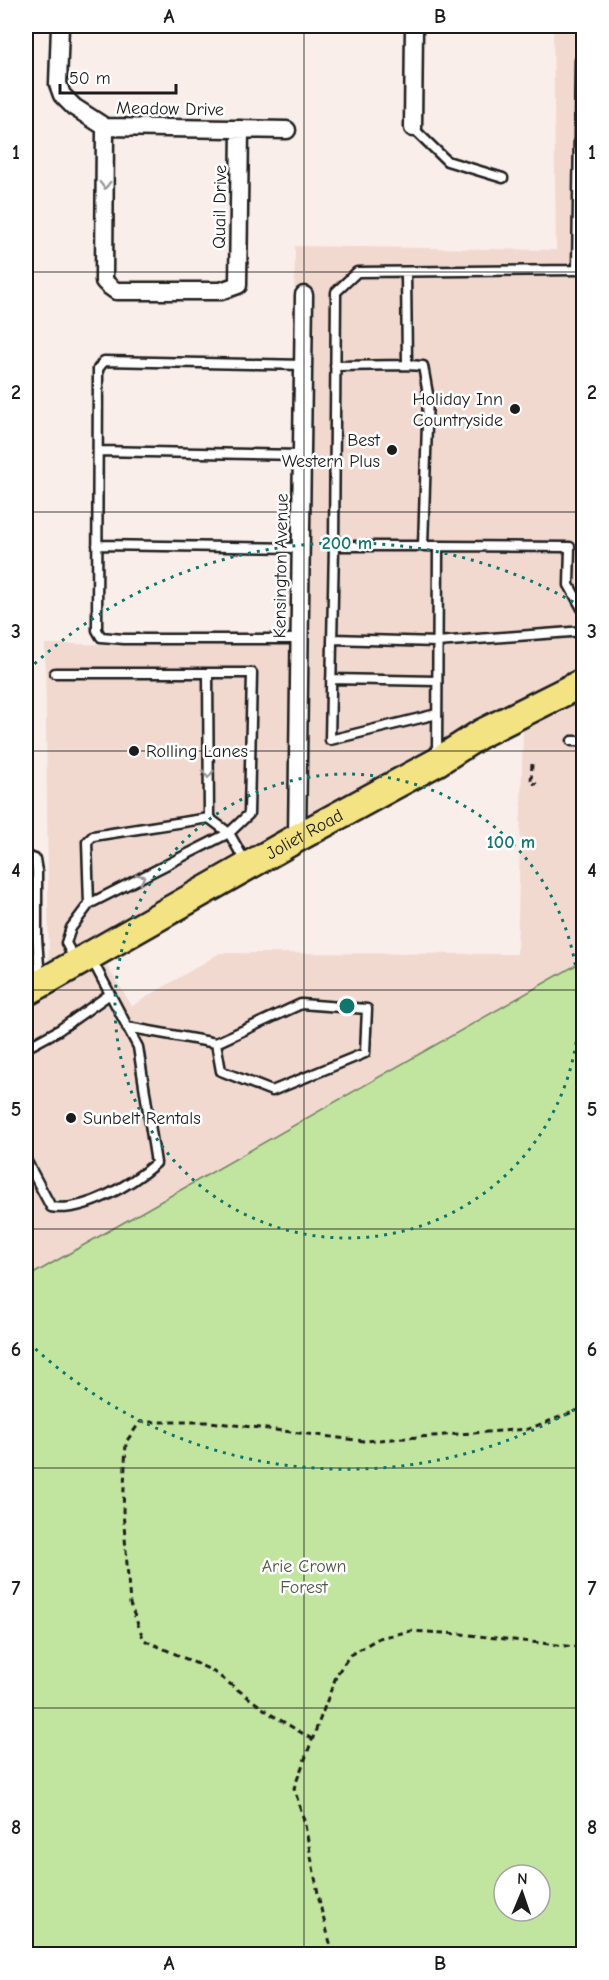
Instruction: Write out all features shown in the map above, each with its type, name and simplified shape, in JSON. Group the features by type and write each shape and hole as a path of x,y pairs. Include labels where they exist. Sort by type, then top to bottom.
{"main road":[{"name":"Joliet Road","path":"33,987 437,762 482,733 584,682"}],"street":[{"name":"Meadow Drive","path":"60,26 58,84 62,95 74,107 105,127 287,130"},
{"path":"413,128 414,26"},
{"name":"Quail Drive","path":"105,127 104,280 116,291 221,291 237,285 240,129"},
{"name":"Kensington Avenue","path":"297,838 304,295"}],"lane":[{"path":"437,714 330,740 336,292 357,272 577,270 581,232 580,60"},
{"path":"413,128 447,161 503,178"},
{"path":"406,272 407,365"},
{"path":"300,639 101,637 98,630 97,545 98,369 104,361 304,365"},
{"path":"335,366 423,366 428,394 423,546"},
{"path":"98,451 302,455"},
{"path":"97,545 301,548"},
{"path":"334,546 570,547 569,585 584,612"},
{"path":"437,762 438,546"},
{"path":"332,639 437,642 584,631"},
{"path":"26,1160 51,1207 63,1209 96,1200 141,1177 156,1163 138,1047 110,994 83,959 66,943 71,928 89,904 229,833 249,814 252,673 55,673"},
{"path":"208,673 209,818"},
{"path":"331,680 437,681"},
{"path":"572,741 584,741"},
{"path":"89,904 87,842 93,836 209,818 229,833 248,866"},
{"path":"26,856 35,860 37,871 37,938 33,987"},
{"path":"26,1048 59,1030 110,994"},
{"path":"127,1027 216,1043 301,1004 367,1009 364,1053 272,1091 221,1071 216,1043"}],"path":[{"path":"532,765 531,783 537,784"},
{"path":"312,1739 272,1715 211,1670 144,1641 130,1604 123,1511 126,1442 140,1422 211,1422 364,1441 528,1429 584,1408"},
{"path":"333,1954 321,1909 304,1820 294,1788 337,1674 350,1655 379,1638 411,1631 461,1634 584,1648"}],"shaded area":[{"path":"553,26 583,26 583,679 49,972 45,644 289,645 295,246 556,250"},
{"path":"583,697 583,961 26,1278 26,998 101,956 132,1006 220,953 517,954 523,730"}],"green space":[{"name":"Arie Crown Forest","path":"583,961 583,1954 26,1954 26,1278"}],"place":[{"name":"Holiday Inn Countryside","path":"515,409"},
{"name":"Best Western Plus","path":"392,450"},
{"name":"Rolling Lanes","path":"134,751"},
{"name":"Sunbelt Rentals","path":"71,1118"}]}
